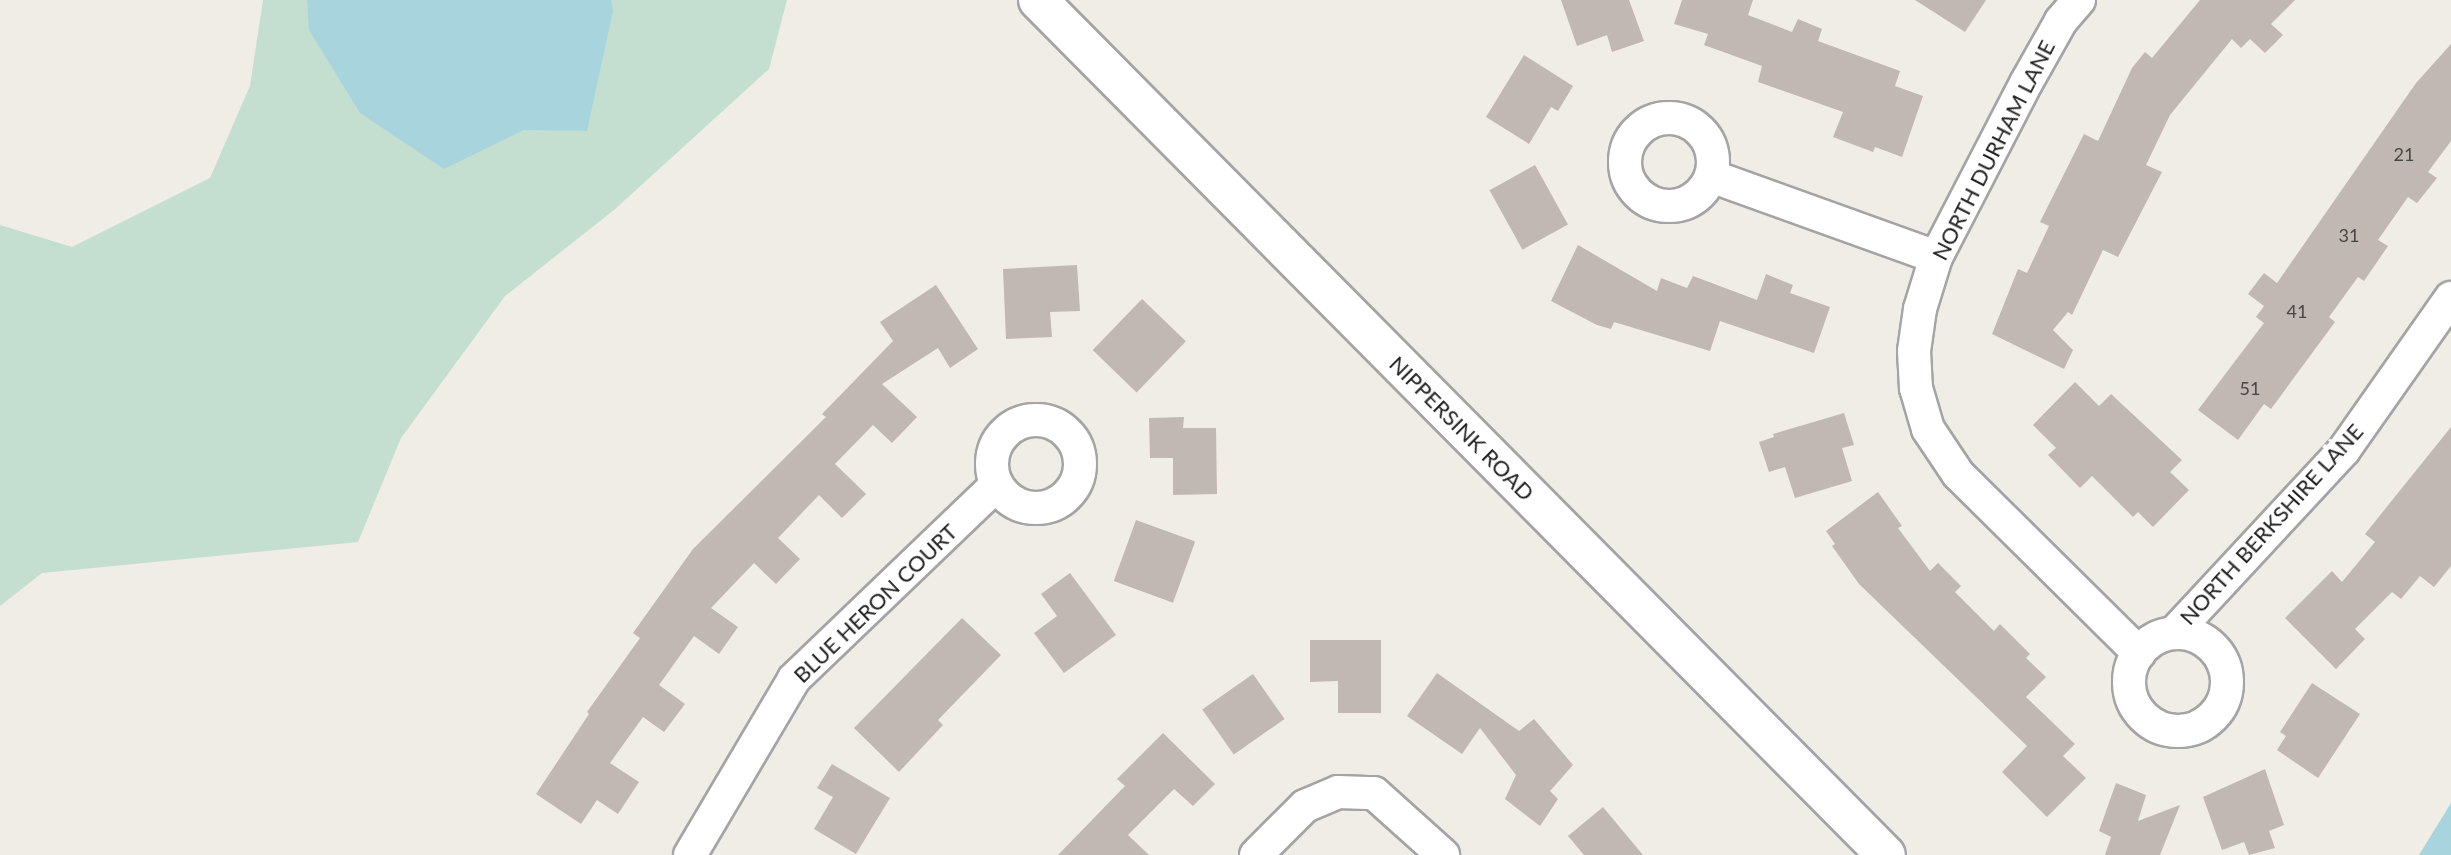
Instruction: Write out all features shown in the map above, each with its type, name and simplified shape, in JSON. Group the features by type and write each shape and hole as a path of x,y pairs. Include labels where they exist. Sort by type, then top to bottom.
{"street":[{"name":"NIPPERSINK ROAD","path":"1038,0 1886,855"},
{"name":"NORTH DURHAM LANE","path":"2079,0 2061,21 1936,257 1920,309 1914,351 1916,388 1928,429 1958,474 2139,653"},
{"path":"1711,176 1936,257"},
{"name":"NORTH BERKSHIRE LANE","path":"2174,633 2344,450 2451,298"},
{"name":"BLUE HERON COURT","path":"699,852 794,679 997,484"},
{"path":"2174,633 2204,640 2224,664 2225,695 2208,720 2179,731 2148,720 2137,708 2131,692 2130,675 2139,653 2159,636 2174,633"},
{"path":"1256,855 1305,806 1338,792 1374,793 1443,855"}],"green space":[{"path":"263,0 787,0 769,69 614,210 505,296 401,438 358,542 42,573 0,606 0,225 72,247 210,178 250,86"}],"water":[{"path":"307,0 611,0 613,11 587,131 524,130 444,169 360,113 309,30"},
{"path":"2451,803 2451,855 2419,855"}],"building":[{"path":"1561,0 1629,0 1644,41 1612,52 1607,35 1577,46"},
{"path":"1682,0 1753,0 1748,15 1792,32 1798,19 1822,29 1818,41 1900,71 1895,86 1923,96 1902,157 1875,147 1873,152 1833,137 1843,112 1758,82 1762,66 1704,45 1708,34 1674,24"},
{"path":"1915,0 1986,0 1965,32"},
{"path":"2200,0 2295,0 2271,24 2283,35 2265,53 2250,39 2241,48 2232,39 2170,115 2146,165 2162,172 2118,257 2103,250 2072,315 2068,312 2053,330 2073,350 2064,369 1992,334 2018,269 2027,273 2049,226 2040,222 2084,134 2098,141 2132,68 2145,52 2152,58"},
{"path":"2451,44 2451,141 2428,172 2437,178 2417,203 2408,197 2378,240 2388,246 2364,281 2358,277 2329,317 2335,322 2271,409 2264,404 2238,440 2198,410 2264,323 2256,317 2264,306 2248,294 2264,273 2277,283 2416,83"},
{"path":"1524,55 1573,86 1558,111 1551,107 1529,144 1486,117"},
{"path":"1535,165 1568,224 1522,250 1490,190"},
{"path":"1578,245 1657,291 1661,278 1687,288 1693,276 1757,300 1766,274 1793,285 1790,293 1830,307 1814,353 1720,321 1710,351 1614,322 1611,329 1597,325 1551,301"},
{"path":"1077,265 1080,311 1050,312 1052,337 1006,339 1003,269"},
{"path":"936,285 978,349 950,368 938,348 882,384 917,417 892,443 873,425 835,464 866,494 842,518 819,495 778,538 800,559 776,584 754,563 711,608 738,627 719,654 694,636 659,685 685,704 664,732 643,717 610,763 639,782 618,814 597,800 581,824 536,794 589,714 587,712 640,638 633,633 693,549 826,417 822,414 893,341 880,322"},
{"path":"1142,299 1186,341 1137,392 1093,350"},
{"path":"2075,382 2099,406 2111,394 2182,460 2170,472 2189,490 2153,527 2138,512 2133,517 2092,476 2080,488 2048,455 2056,448 2033,425"},
{"path":"1844,413 1854,445 1842,448 1852,481 1795,498 1785,467 1769,472 1759,442 1774,437 1773,434"},
{"path":"1184,417 1183,428 1216,428 1217,494 1173,495 1173,458 1150,458 1149,418"},
{"path":"2451,427 2451,566 2434,587 2420,576 2401,599 2392,592 2355,629 2365,639 2336,669 2285,618 2332,571 2342,582 2375,542 2365,534"},
{"path":"1878,492 1902,526 1898,528 1930,571 1938,563 1961,586 1955,592 1994,631 2000,624 2030,654 2026,658 2046,677 2026,697 2075,744 2063,756 2086,778 2047,817 2002,772 2027,746 1859,584 1832,546 1835,544 1826,531"},
{"path":"1136,520 1195,542 1173,603 1114,581"},
{"path":"1070,573 1116,635 1064,673 1034,633 1057,616 1041,594"},
{"path":"962,618 1001,655 938,720 943,725 899,772 854,728"},
{"path":"1310,640 1381,640 1381,713 1338,713 1338,681 1310,682"},
{"path":"1437,673 1519,731 1534,719 1573,765 1550,791 1558,799 1540,826 1505,799 1516,775 1480,728 1462,754 1407,716"},
{"path":"1253,674 1285,719 1234,755 1202,710"},
{"path":"2312,683 2360,714 2318,778 2277,750 2286,736 2280,732"},
{"path":"1163,733 1215,784 1193,806 1174,789 1128,835 1149,855 1058,855 1125,786 1117,779"},
{"path":"832,764 890,798 856,854 814,829 833,797 817,788"},
{"path":"2265,769 2284,825 2269,831 2275,848 2249,855 2244,842 2222,850 2203,797"},
{"path":"2116,783 2146,795 2138,821 2180,805 2160,855 2105,855 2111,837 2099,831"},
{"path":"1603,807 1643,855 1584,855 1568,836"}]}
